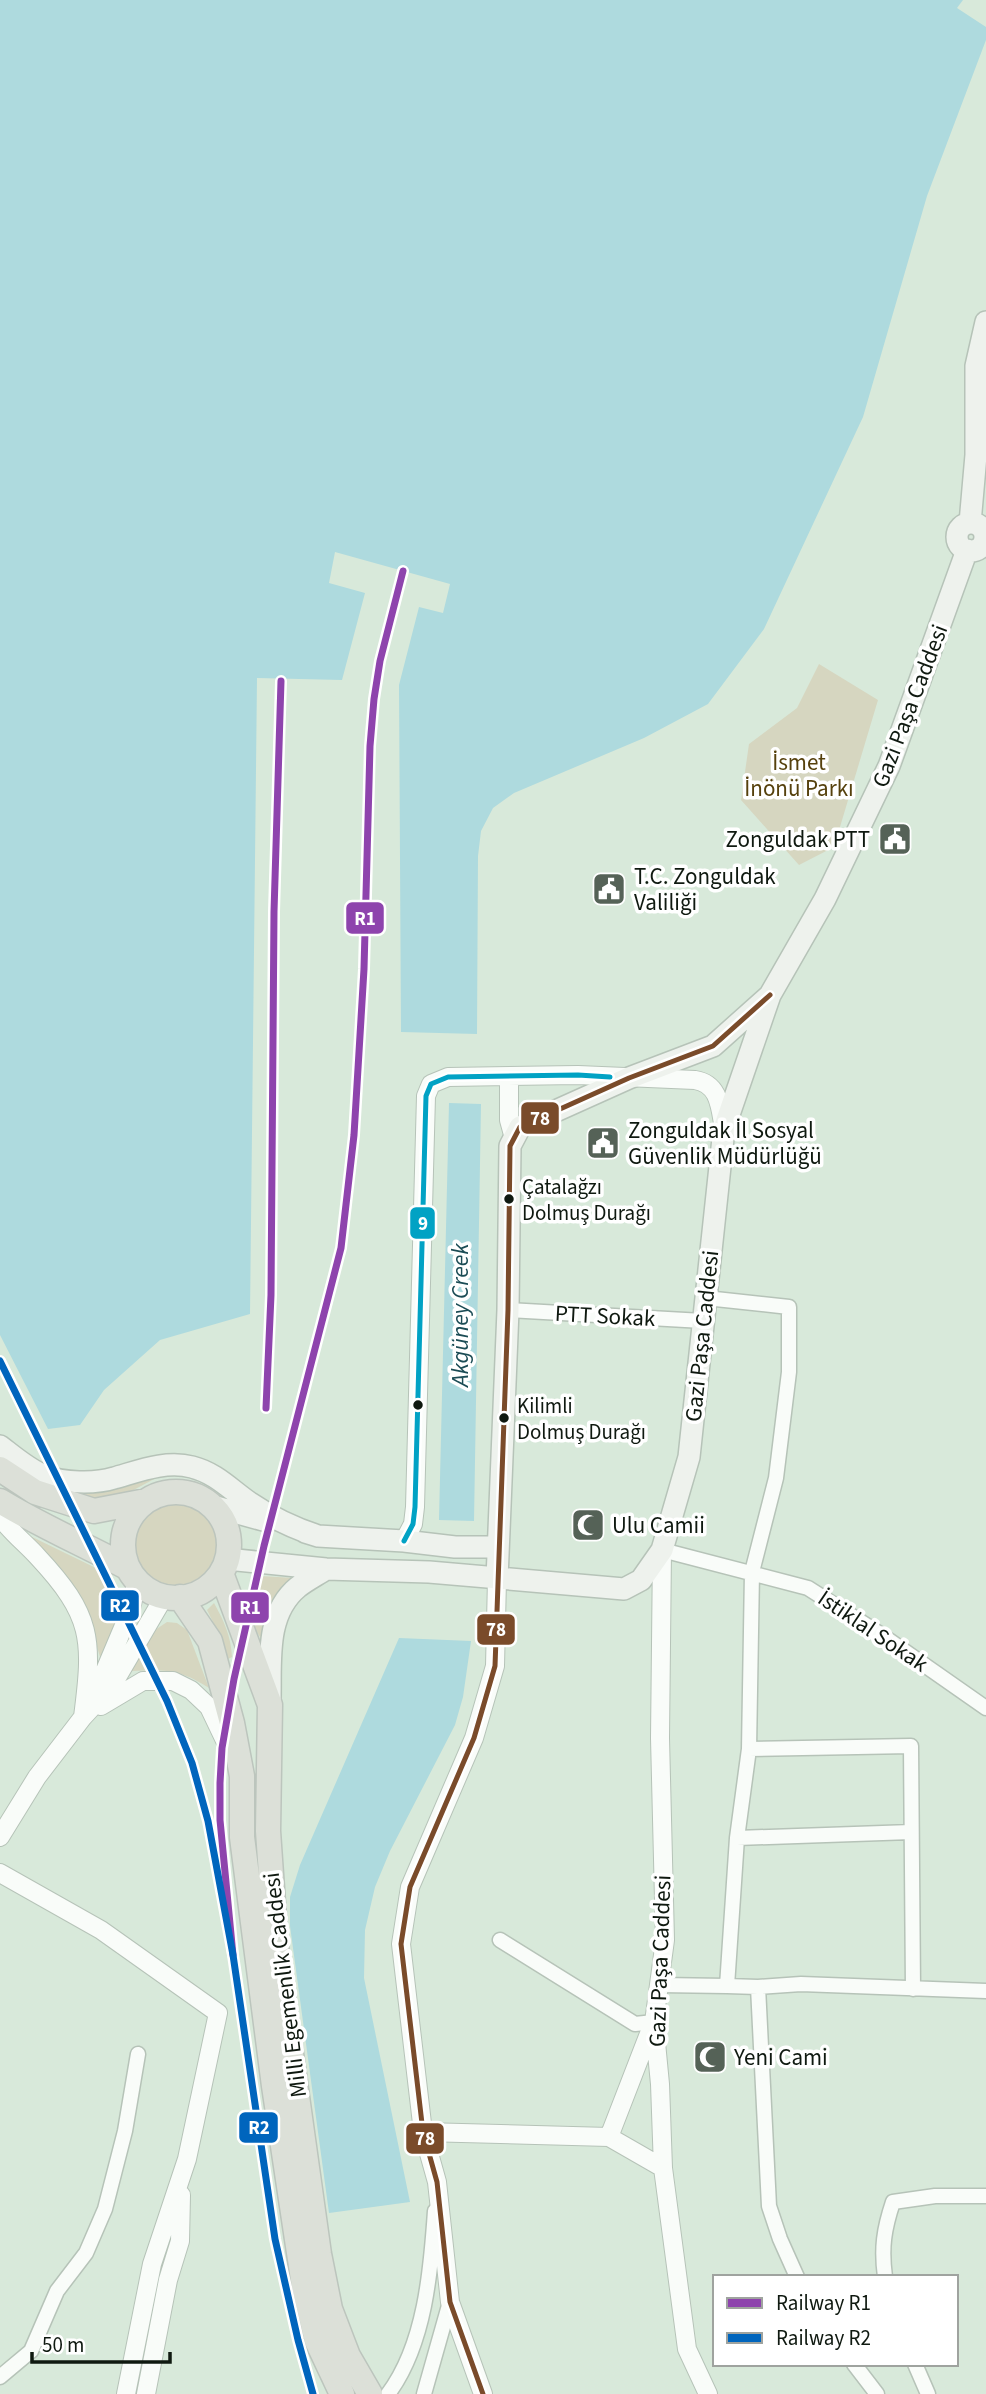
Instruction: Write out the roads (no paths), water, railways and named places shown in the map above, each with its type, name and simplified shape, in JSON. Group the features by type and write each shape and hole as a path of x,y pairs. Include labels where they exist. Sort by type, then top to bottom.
{"highway":[{"path":"0,1469 35,1492 94,1511 146,1501 162,1493 180,1492 197,1496 212,1506"},
{"path":"0,1501 132,1574 149,1591 172,1597 196,1594 210,1585 224,1566"},
{"path":"132,1574 123,1553 123,1538 135,1511 146,1501"},
{"name":"Milli Egemenlik Caddesi","path":"212,1506 227,1530 229,1545 224,1566 270,1705 268,1831 276,1946 319,2254 330,2309 348,2356 370,2394"},
{"path":"172,1597 210,1642 232,1723 242,1776 242,1837 299,2260 317,2341 342,2394"}],"main road":[{"path":"979,544 983,528 970,523 976,455 976,366 986,322"},
{"name":"Gazi Paşa Caddesi","path":"662,1550 689,1457 724,1129 770,995 825,899 889,766 979,544"},
{"path":"497,1578 508,1310 510,1146 520,1127 629,1078 713,1046 770,995"},
{"path":"0,1446 44,1476 73,1481 110,1479 142,1469 173,1465 191,1466 212,1474 248,1502 287,1526 318,1536"},
{"path":"212,1506 318,1536 455,1547 498,1547"},
{"path":"224,1566 429,1572 624,1589 641,1580 662,1550"},
{"path":"270,1705 272,1635 279,1612 297,1588 326,1569"}],"street":[{"path":"404,1541 413,1524 415,1507 426,1096 430,1084 448,1077 578,1075 704,1082 717,1093 724,1129"},
{"path":"509,1077 509,1120 514,1138"},
{"path":"706,1298 789,1307 789,1372 776,1478 752,1572 749,1749 737,1838 727,1986"},
{"name":"PTT Sokak","path":"508,1310 703,1321"},
{"path":"0,1517 62,1583 78,1610 88,1636 90,1666 83,1717"},
{"name":"İstiklal Sokak","path":"662,1550 808,1588 883,1636 986,1708"},
{"name":"Gazi Paşa Caddesi","path":"662,1550 660,1738 665,1940 654,2022 660,2084 663,2168 687,2349 708,2394"},
{"path":"83,1717 114,1653 131,1609 132,1574"},
{"path":"483,2394 450,2302 437,2182 422,2132 401,1944 410,1887 474,1738 495,1666 497,1578"},
{"path":"0,1838 23,1798 83,1717 112,1686 172,1597"},
{"path":"83,1717 143,1681 173,1681 191,1690 209,1707 242,1776"},
{"path":"749,1749 911,1746 913,1989"},
{"path":"0,1809 23,1798"},
{"path":"737,1838 911,1832"},
{"path":"0,1873 101,1930 218,2013 181,2180 152,2264 126,2394"},
{"path":"500,1940 635,2025 654,2022"},
{"path":"660,1985 758,1987 801,1984 986,1991"},
{"path":"758,1987 769,2206 796,2275"},
{"path":"609,2137 654,2022"},
{"path":"0,2377 31,2351 57,2291 86,2253 105,2209 125,2131 138,2054"},
{"path":"422,2132 609,2137 663,2168"},
{"path":"146,2394 168,2280 180,2241 181,2180"},
{"path":"388,2394 410,2353 428,2286 437,2182"},
{"path":"885,2275 882,2257 884,2229 893,2202 935,2196 986,2196"},
{"path":"424,2394 450,2302"},
{"path":"856,2366 877,2394"},
{"path":"916,2366 928,2394"}],"water":[{"path":"0,0 963,0 957,8 986,27 986,40 927,196 863,417 764,629 708,704 644,738 514,793 493,808 481,831 478,856 477,1034 401,1032 399,685 419,607 443,613 450,584 335,552 329,583 365,593 342,680 257,678 250,1314 160,1340 104,1390 80,1425 48,1429 0,1335"},
{"name":"Akgüney Creek","path":"449,1103 481,1104 474,1521 439,1520"},
{"path":"399,1638 471,1641 463,1697 455,1725 390,1851 375,1887 365,1930 364,1978 410,2202 329,2213 290,1926 290,1897 300,1865"}],"rail line":[{"name":"R1","path":"233,1955 220,1820 222,1748 234,1679 264,1546 341,1248 354,1135 364,969 370,746 374,699 380,661 403,571"},
{"name":"R1","path":"266,1408 271,1295 274,912 281,681"},
{"name":"R2","path":"0,1361 167,1701 192,1763 208,1821 233,1955 275,2239 313,2394"}],"place":[{"name":"Zonguldak PTT","path":"895,839"},
{"name":"T.C. Zonguldak Valiliği","path":"609,889"},
{"name":"Zonguldak İl Sosyal Güvenlik Müdürlüğü","path":"603,1143"},
{"name":"Çatalağzı Dolmuş Durağı","path":"509,1199"},
{"name":"Kilimli Dolmuş Durağı","path":"504,1418"},
{"name":"Ulu Camii","path":"588,1525"},
{"name":"Yeni Cami","path":"710,2057"}],"park label":[{"name":"İsmet İnönü Parkı","path":"799,775"}]}
